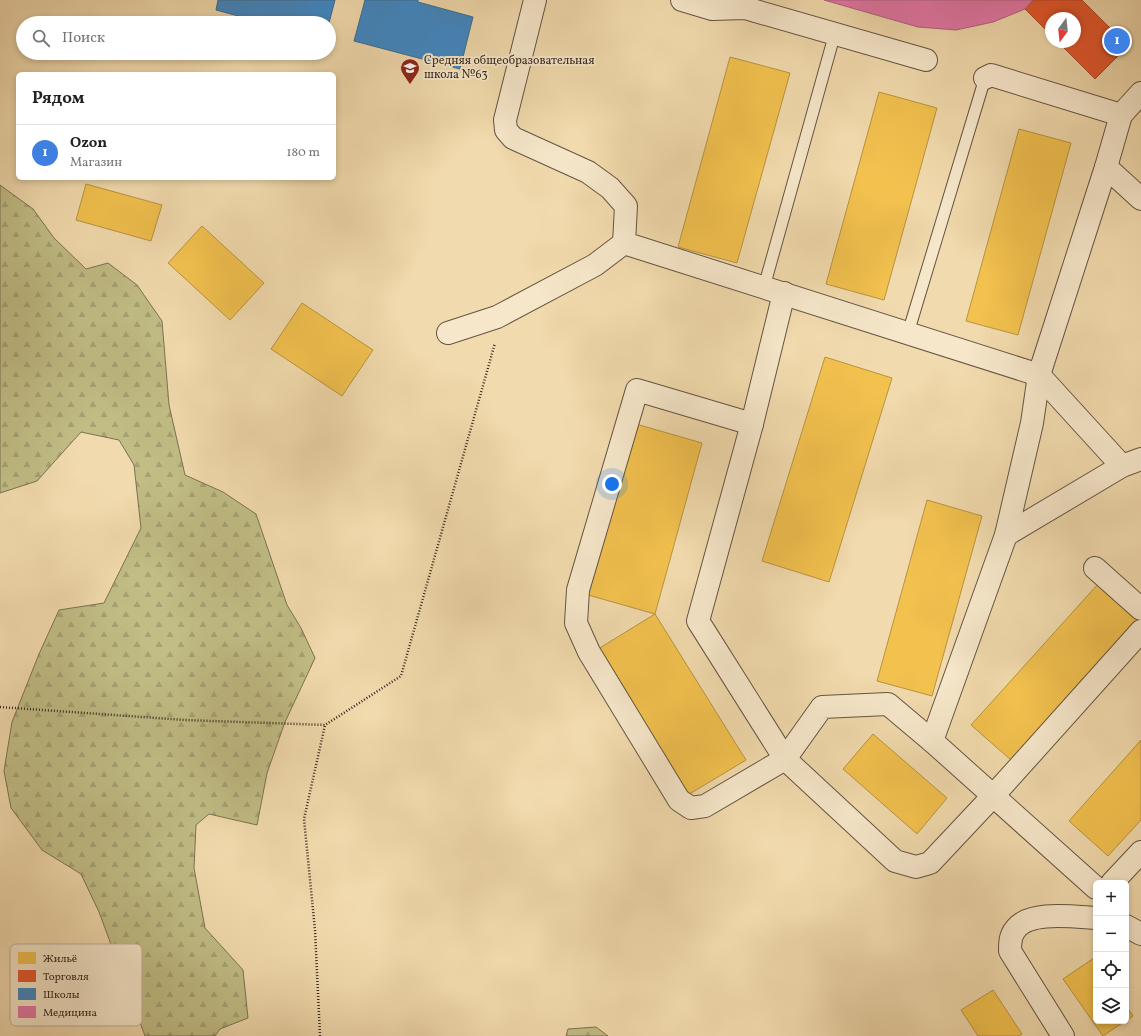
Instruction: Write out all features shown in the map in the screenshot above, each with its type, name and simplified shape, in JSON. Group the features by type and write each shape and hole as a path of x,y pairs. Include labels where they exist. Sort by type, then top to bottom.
{"street":[{"path":"448,333 497,317 595,265 624,243 626,206 610,188 588,172 513,138 506,130 505,120 535,0"},
{"path":"682,0 712,9 750,4 836,34 926,60"},
{"path":"985,78 990,75 1121,115"},
{"path":"932,741 1006,535 1032,423 1039,375 1106,167 1121,115 1141,93"},
{"path":"1106,167 1141,199"},
{"path":"624,243 1039,375 1132,462 1006,535"},
{"path":"774,290 752,424 698,621 785,760 895,861 916,867 930,863 993,796 1141,631"},
{"path":"752,424 637,390 578,590 576,623 588,652 679,800 691,808 705,806 785,760 822,707 888,704 932,741 1093,885"},
{"path":"1094,568 1141,610"},
{"path":"1115,880 1141,852"},
{"path":"1064,1036 1010,951 1010,939 1015,928 1029,920 1052,915 1093,918"},
{"path":"1129,928 1141,934"}],"lane":[{"path":"774,290 836,34"},
{"path":"908,333 985,78"}],"path":[{"path":"0,707 185,720 325,725 401,676 504,313"},
{"path":"320,1036 315,930 304,819 325,725"}],"green space":[{"path":"0,185 33,209 54,238 86,269 108,263 137,285 162,321 169,405 185,475 223,492 256,514 287,605 301,628 315,658 285,722 267,773 257,825 209,814 196,825 194,868 205,928 243,970 248,1018 220,1029 215,1036 145,1036 141,1026 142,944 111,944 99,912 81,874 42,850 11,808 4,771 12,722 39,654 59,610 104,603 141,528 134,465 119,440 81,432 37,481 0,493"},
{"path":"596,1027 608,1036 566,1036 568,1029"}],"building: Жильё":[{"path":"730,57 790,73 737,263 678,247"},
{"path":"879,92 937,108 884,300 826,284"},
{"path":"1019,129 1071,143 1018,335 966,321"},
{"path":"86,184 162,205 151,241 76,220"},
{"path":"202,226 264,283 230,320 168,263"},
{"path":"302,303 373,350 342,396 271,349"},
{"path":"825,357 892,378 829,582 762,561"},
{"path":"636,424 702,443 655,614 588,595"},
{"path":"927,500 982,516 932,696 877,681"},
{"path":"1098,584 1138,619 1011,760 971,725"},
{"path":"655,614 746,760 688,795 598,649"},
{"path":"873,734 947,798 917,834 843,769"},
{"path":"1141,740 1141,820 1108,856 1069,821"},
{"path":"1093,959 1093,1022 1063,979"},
{"path":"993,990 1022,1034 1018,1036 978,1036 961,1010"},
{"path":"1129,1010 1133,1016 1129,1019"},
{"path":"1095,1024 1121,1024 1103,1036"}],"building: Торговля":[{"path":"1033,0 1082,0 1128,46 1095,79 1064,48 1081,48 1081,12 1045,12 1045,29 1025,9"}],"building: Школы":[{"path":"218,0 335,0 331,16 238,16 216,10"},
{"path":"365,0 418,0 418,2 473,17 460,69 354,41"}],"building: Медицина":[{"path":"824,0 1033,0 1025,9 993,22 956,30 918,27"}],"place":[{"name":"Ozon","path":"1117,41"},
{"name":"Средняя общеобразовательная школа №63","path":"410,85"}]}
